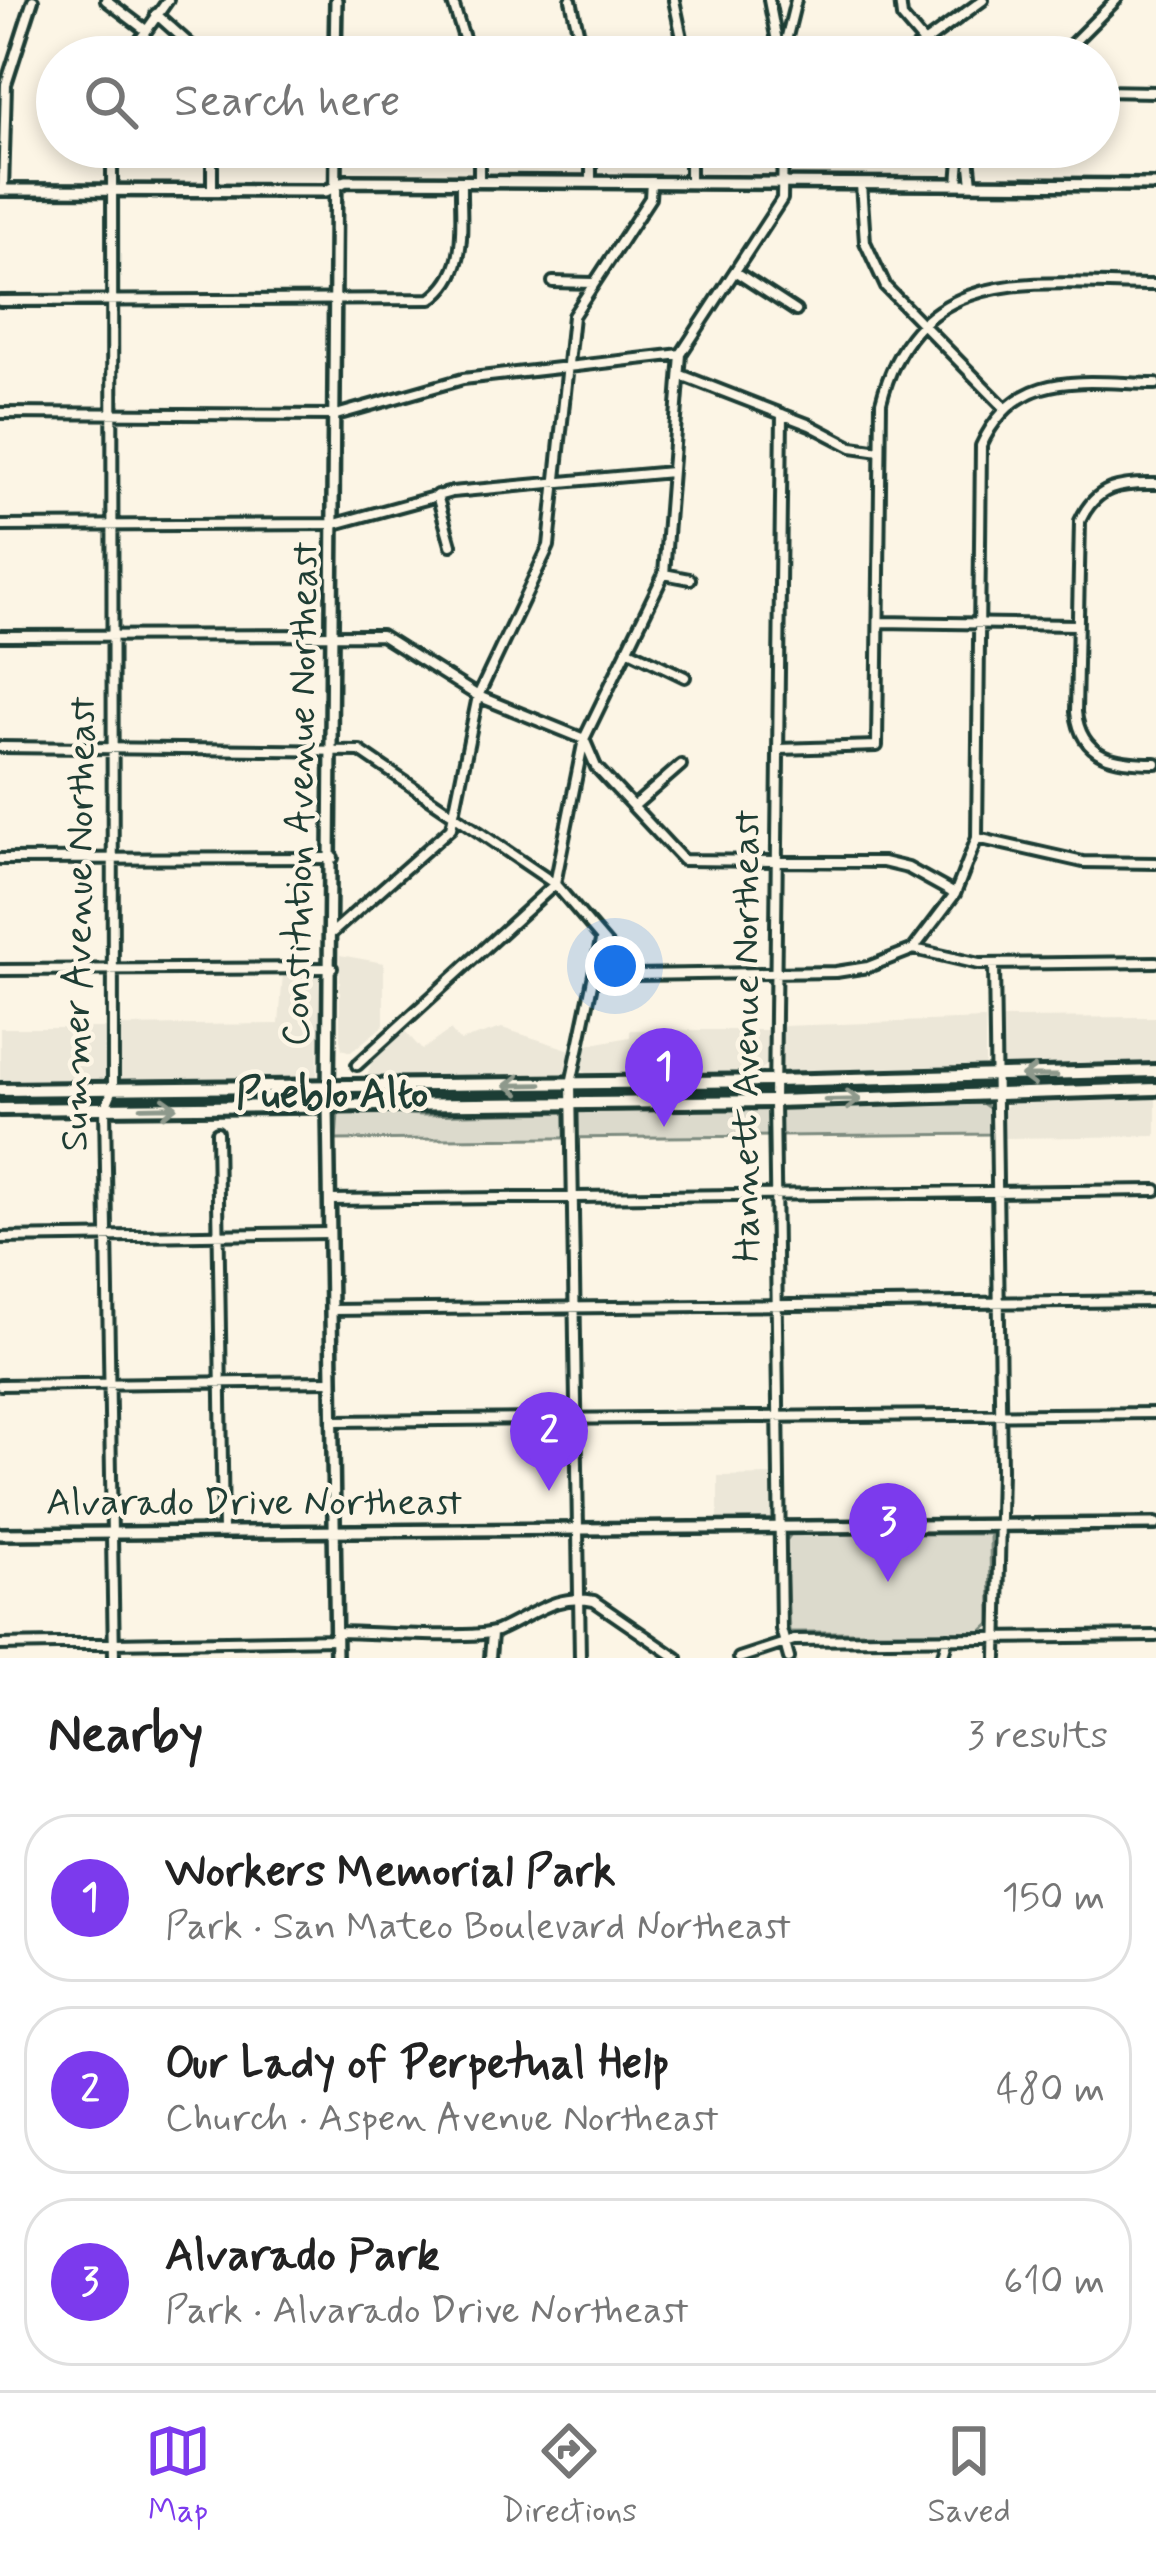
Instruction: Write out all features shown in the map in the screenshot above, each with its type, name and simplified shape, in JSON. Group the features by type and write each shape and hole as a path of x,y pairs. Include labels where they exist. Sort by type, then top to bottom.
{"main road":[{"path":"0,1090 775,1081 1156,1071"},
{"path":"0,1109 774,1101 1156,1089"}],"street":[{"path":"33,0 6,84 1,190 326,190 336,185 461,182 1156,185"},
{"path":"106,0 143,28"},
{"path":"139,36 168,0"},
{"path":"335,36 336,0"},
{"path":"452,0 463,36"},
{"path":"571,0 579,36"},
{"path":"674,0 682,36"},
{"path":"769,0 777,36"},
{"path":"787,36 796,0"},
{"path":"900,0 902,17 918,36"},
{"path":"936,36 983,0"},
{"path":"1080,36 1116,0"},
{"path":"156,14 181,36"},
{"path":"1120,91 1156,92"},
{"name":"Summer Avenue Northeast","path":"112,168 113,1089 105,1108 114,1658"},
{"path":"212,168 212,191"},
{"name":"Constitution Avenue Northeast","path":"336,168 328,1087 336,1658"},
{"path":"479,168 479,182"},
{"path":"591,168 591,182"},
{"path":"690,168 690,182"},
{"path":"357,1065 555,884 584,739 664,574 681,354 782,199 783,168"},
{"path":"958,184 961,168"},
{"path":"968,168 972,184"},
{"path":"0,301 415,302 445,289 459,264 461,182"},
{"path":"332,932 448,832 455,817 478,696 549,546 573,316 650,198 651,182"},
{"path":"861,184 862,224 870,258 886,287 1004,406"},
{"path":"736,272 796,311"},
{"path":"553,282 593,283"},
{"path":"779,749 877,746 885,384 900,350 920,324 952,299 998,285 1156,285"},
{"path":"0,413 336,415 463,380 681,354"},
{"path":"681,375 852,447 880,451"},
{"path":"0,747 334,747 360,751 555,884 633,975 836,972 914,949 955,894 977,838 981,446 1004,406 1043,386 1156,383"},
{"name":"Hannett Avenue Northeast","path":"782,414 774,1101 780,1529 784,1642 789,1658"},
{"path":"0,526 334,524 437,495 671,472"},
{"path":"1156,484 1111,486 1087,506 1080,521 1077,625 1078,724 1097,754 1126,763 1156,763"},
{"path":"437,495 452,545"},
{"path":"664,574 691,579"},
{"path":"879,622 1077,625"},
{"path":"0,636 393,639 478,696 584,739 596,766 683,860 883,862 908,868 955,894"},
{"path":"627,649 685,676"},
{"path":"634,806 680,764"},
{"path":"977,838 1083,862 1156,863"},
{"path":"0,859 333,859"},
{"path":"580,1658 572,1084 601,940"},
{"path":"914,949 938,958 994,964 1156,962"},
{"path":"994,964 1001,1525 996,1534 997,1658"},
{"path":"0,970 332,968"},
{"path":"217,1132 223,1531"},
{"path":"329,1200 1156,1190"},
{"path":"0,1238 330,1233"},
{"path":"331,1310 1156,1301"},
{"path":"0,1385 332,1381"},
{"path":"332,1421 1156,1413"},
{"name":"Alvarado Drive Northeast","path":"0,1534 1156,1524"},
{"path":"0,1645 492,1634 563,1599 578,1597 594,1601 677,1658"},
{"path":"490,1658 492,1634"},
{"path":"739,1658 784,1642 1156,1636"},
{"path":"942,1658 948,1638"}],"shaded area":[{"path":"340,955 384,963 384,1025 351,1052 342,1049 340,1040"},
{"path":"283,973 322,977 317,1077 126,1082 118,1075 118,1026 279,1024"},
{"path":"1156,1017 1156,1063 1121,1068 1001,1067 1000,1018"},
{"path":"985,1019 985,1064 980,1068 789,1073 782,1067 782,1026"},
{"path":"0,1028 107,1028 106,1077 98,1082 0,1083"},
{"path":"502,1028 571,1050 566,1073 367,1077 372,1060 404,1030 422,1050 450,1030 460,1041"},
{"path":"630,1030 768,1030 767,1065 756,1073 586,1074 581,1067 586,1045 630,1037"},
{"path":"1156,1096 1156,1136 1003,1138 1003,1109 1009,1103"},
{"path":"982,1103 992,1110 992,1134 336,1140 338,1114 347,1111 422,1115"},
{"path":"773,1475 772,1521 718,1522 718,1476"},
{"path":"791,1534 990,1534 991,1623 981,1632 789,1632 785,1542"}],"place":[{"name":"Workers Memorial Park","path":"664,1127"},
{"name":"Our Lady of Perpetual Help","path":"549,1491"},
{"name":"Alvarado Park","path":"888,1582"}],"district":[{"name":"Pueblo Alto","path":"332,1095"}]}
